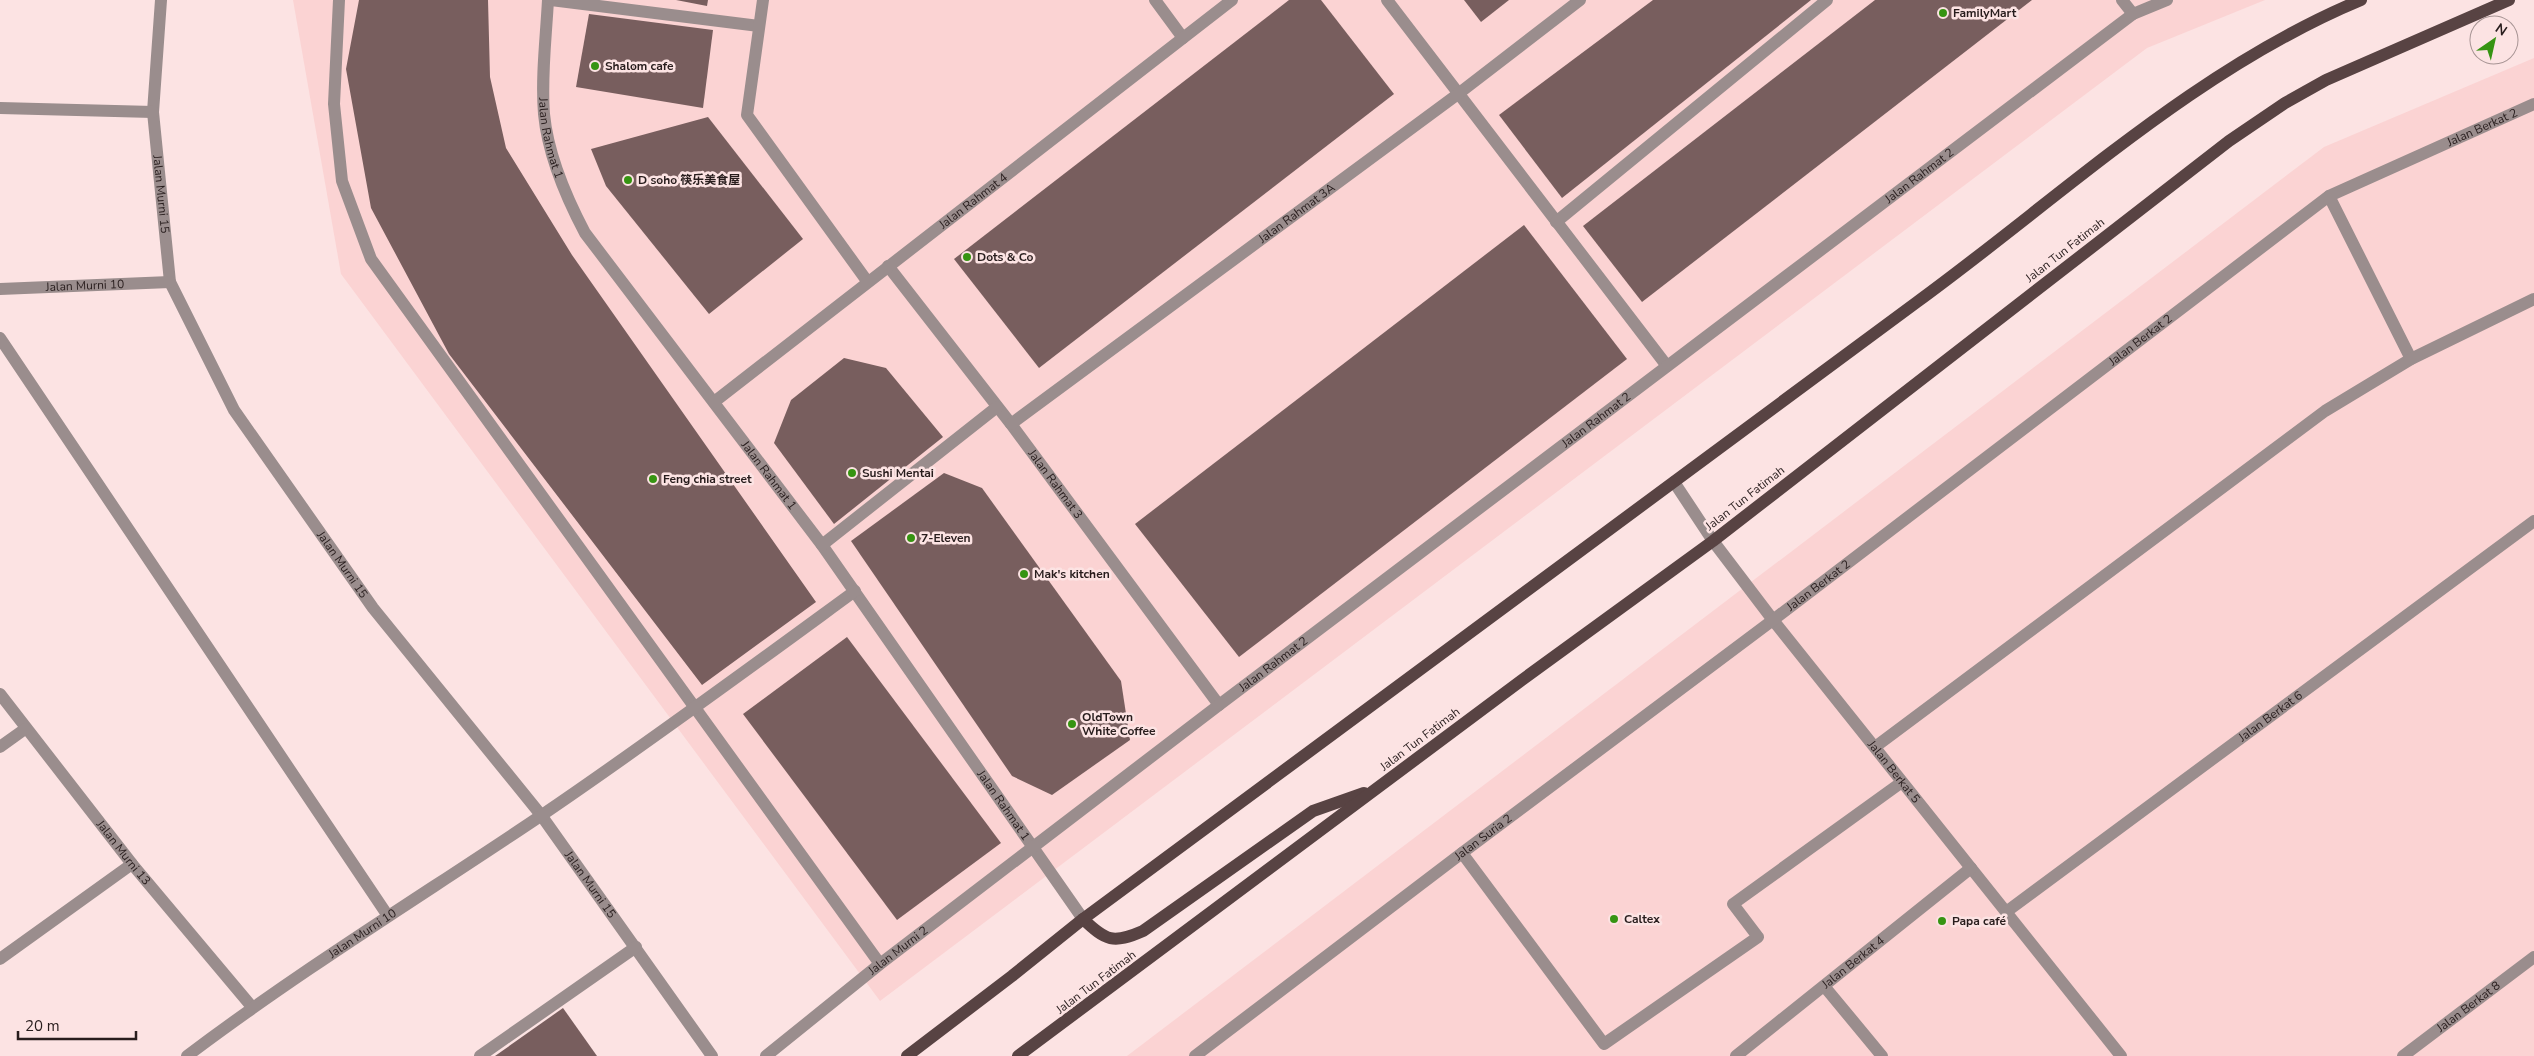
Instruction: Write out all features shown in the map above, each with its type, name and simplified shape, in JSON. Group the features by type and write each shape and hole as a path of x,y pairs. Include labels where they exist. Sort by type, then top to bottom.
{"main road":[{"path":"907,1056 1012,976 1082,919 1934,290 2156,120 2257,52 2335,11 2362,0"},
{"name":"Jalan Tun Fatimah","path":"1018,1056 1713,540 2229,140 2285,103 2326,80 2509,0"},
{"path":"1082,919 1102,937 1124,939 1143,931 1313,812 1376,789"}],"street":[{"name":"Jalan Murni 15","path":"161,0 153,112 170,282 234,410 373,608 541,815 712,1056"},
{"path":"339,0 334,104 342,182 371,259 880,964"},
{"path":"549,0 759,26"},
{"name":"Jalan Rahmat 1","path":"549,0 544,115 550,145 569,202 585,232 822,545 1082,919"},
{"path":"762,0 747,115 867,281"},
{"path":"1154,0 1183,38"},
{"name":"Jalan Rahmat 4","path":"714,402 867,281 1232,0"},
{"path":"1387,0 1667,366"},
{"name":"Jalan Rahmat 3A","path":"1010,424 1458,94 1580,0"},
{"path":"1556,222 1827,0"},
{"path":"2122,0 2133,14"},
{"name":"Jalan Rahmat 2","path":"1032,849 1219,705 2133,14 2167,0"},
{"name":"Jalan Berkat 2","path":"1773,620 2329,196 2534,104"},
{"path":"0,108 153,112"},
{"path":"2329,196 2411,358"},
{"name":"Jalan Rahmat 3","path":"888,266 1010,424 1219,705"},
{"name":"Jalan Murni 10","path":"0,289 170,282"},
{"path":"1875,747 2325,411 2411,358 2534,298"},
{"path":"0,338 388,916"},
{"path":"822,545 997,407"},
{"name":"Jalan Berkat 5","path":"1674,482 1713,540 1773,620 2120,1056"},
{"name":"Jalan Berkat 6","path":"2006,912 2534,520"},
{"name":"Jalan Murni 10","path":"187,1056 252,1007 541,815 695,709 854,591"},
{"name":"Jalan Suria 2","path":"1195,1056 1773,620"},
{"name":"Jalan Murni 13","path":"0,694 25,729 132,864 252,1007"},
{"path":"0,747 25,729"},
{"path":"1462,853 1604,1044 1758,937 1733,904 1902,782"},
{"name":"Jalan Murni 2","path":"766,1056 880,964 1032,849"},
{"path":"0,959 132,864"},
{"name":"Jalan Berkat 4","path":"1736,1056 1971,868"},
{"path":"480,1056 636,947"},
{"name":"Jalan Berkat 8","path":"2403,1056 2534,957"},
{"path":"1824,986 1882,1056"}],"shaded area":[{"path":"293,0 2265,0 2147,48 880,1001 341,274"},
{"path":"2534,58 2534,1056 1127,1056 2324,147"}],"building":[{"path":"359,0 488,0 490,77 506,148 572,255 816,602 702,685 449,354 371,208 346,69"},
{"path":"676,0 708,0 707,6"},
{"path":"1289,0 1321,0 1394,94 1039,368 954,259"},
{"path":"1464,0 1509,0 1481,22"},
{"path":"1653,0 1811,0 1562,198 1499,115"},
{"path":"1875,0 2032,0 1642,302 1583,226"},
{"path":"589,14 713,30 703,108 576,87"},
{"path":"708,117 803,239 709,314 606,186 591,149"},
{"path":"1524,225 1627,359 1239,657 1135,524"},
{"path":"844,358 886,368 943,437 834,524 774,443 791,400"},
{"path":"944,473 982,488 1121,681 1130,740 1052,795 1012,776 851,541"},
{"path":"847,637 1001,843 897,920 743,714"},
{"path":"563,1008 597,1056 495,1056"}],"place":[{"name":"FamilyMart","path":"1943,13"},
{"name":"Shalom cafe","path":"595,66"},
{"name":"D soho 筷乐美食屋","path":"628,180"},
{"name":"Dots & Co","path":"967,257"},
{"name":"Sushi Mentai","path":"852,473"},
{"name":"Feng chia street","path":"653,479"},
{"name":"7-Eleven","path":"911,538"},
{"name":"Mak's kitchen","path":"1024,574"},
{"name":"OldTown White Coffee","path":"1072,724"},
{"name":"Caltex","path":"1614,919"},
{"name":"Papa café","path":"1942,921"}]}
